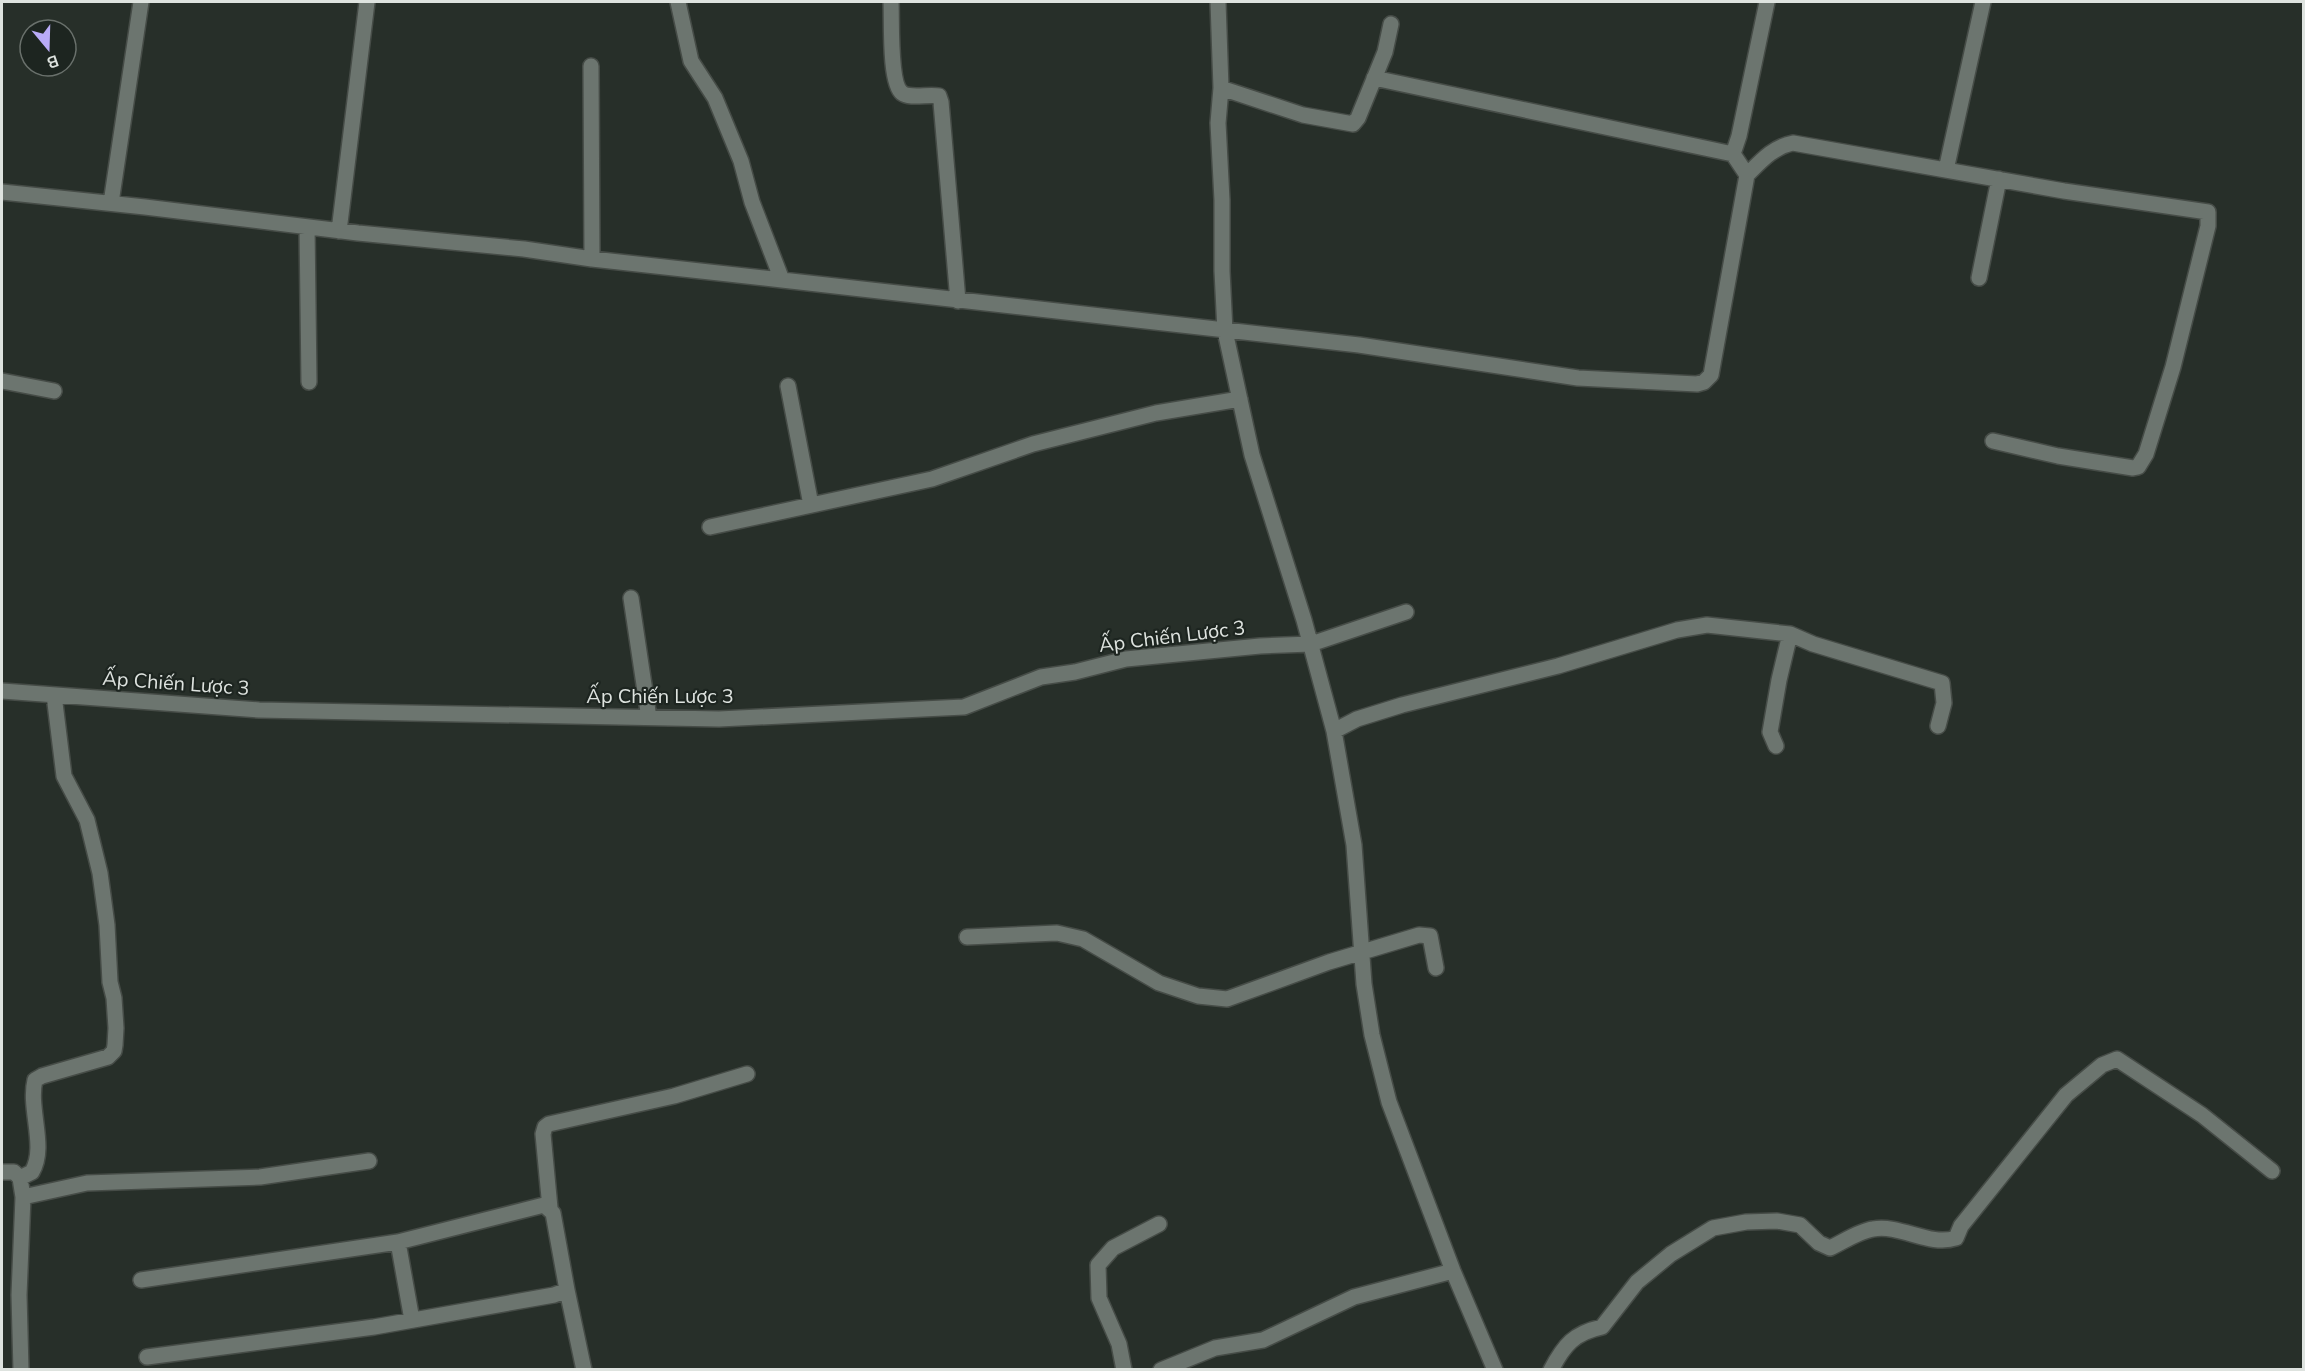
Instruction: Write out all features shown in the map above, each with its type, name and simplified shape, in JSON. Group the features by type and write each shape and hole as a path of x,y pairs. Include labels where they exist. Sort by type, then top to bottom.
{"street":[{"path":"111,203 141,2"},
{"path":"339,231 366,2"},
{"path":"678,2 691,61 715,98 741,161 752,202 782,280"},
{"path":"891,2 897,86 902,93 908,96 930,94 939,96 941,102 958,301"},
{"path":"1218,2 1221,88 1218,123 1226,331 1252,455 1311,644 1334,731 1354,845 1364,984 1372,1035 1389,1102 1453,1271 1495,1370"},
{"path":"1733,154 1739,136 1767,2"},
{"path":"1946,170 1983,2"},
{"path":"1221,88 1303,115 1347,125 1356,122 1385,52 1391,24"},
{"path":"591,66 592,259"},
{"path":"1374,78 1733,154 1747,175"},
{"path":"2,192 339,231 524,249 592,259 1359,345 1578,378 1697,384 1711,375 1747,175 1771,152 1783,145 1793,143 2064,191 2204,210 2209,216 2173,367 2146,454 2138,467 2058,456 1993,441"},
{"path":"1979,278 1999,179"},
{"path":"307,227 309,382"},
{"path":"2,381 54,391"},
{"path":"788,386 811,505"},
{"path":"710,527 932,479 1033,444 1156,413 1240,399"},
{"path":"631,598 648,712"},
{"name":"Ấp Chiến Lược 3","path":"2,691 260,711 648,712 719,719 964,707 1041,677 1075,672 1126,659 1260,646 1311,644 1406,612"},
{"path":"1334,731 1356,719 1402,705 1558,666 1685,628 1707,625 1791,634 1813,644 1942,683 1944,703 1938,726"},
{"path":"1776,746 1770,732 1779,680 1791,634"},
{"path":"20,1178 32,1172 38,1154 32,1095 35,1080 108,1057 114,1051 115,1045 114,998 110,982 107,925 100,873 87,820 64,776 54,695"},
{"path":"967,937 1058,933 1083,939 1159,982 1198,996 1227,999 1329,962 1362,954 1419,935 1430,936 1436,968"},
{"path":"1551,1370 1559,1353 1572,1340 1586,1331 1602,1328 1637,1282 1671,1254 1713,1228 1746,1222 1777,1221 1800,1225 1819,1243 1830,1248 1872,1229 1894,1230 1945,1242 1956,1238 1961,1226 2066,1095 2102,1065 2117,1059 2202,1115 2272,1170"},
{"path":"584,1370 553,1213 550,1208 543,1134 545,1127 549,1124 674,1095 747,1074"},
{"path":"23,1197 87,1183 260,1177 369,1161"},
{"path":"2,1172 14,1172 20,1178 23,1197 19,1295 21,1370"},
{"path":"141,1280 398,1242 544,1205 550,1208"},
{"path":"1124,1370 1119,1344 1099,1298 1098,1265 1113,1248 1159,1224"},
{"path":"398,1242 412,1320"},
{"path":"1161,1370 1215,1348 1263,1340 1354,1297 1453,1271"},
{"path":"147,1357 375,1328 567,1290"}]}
